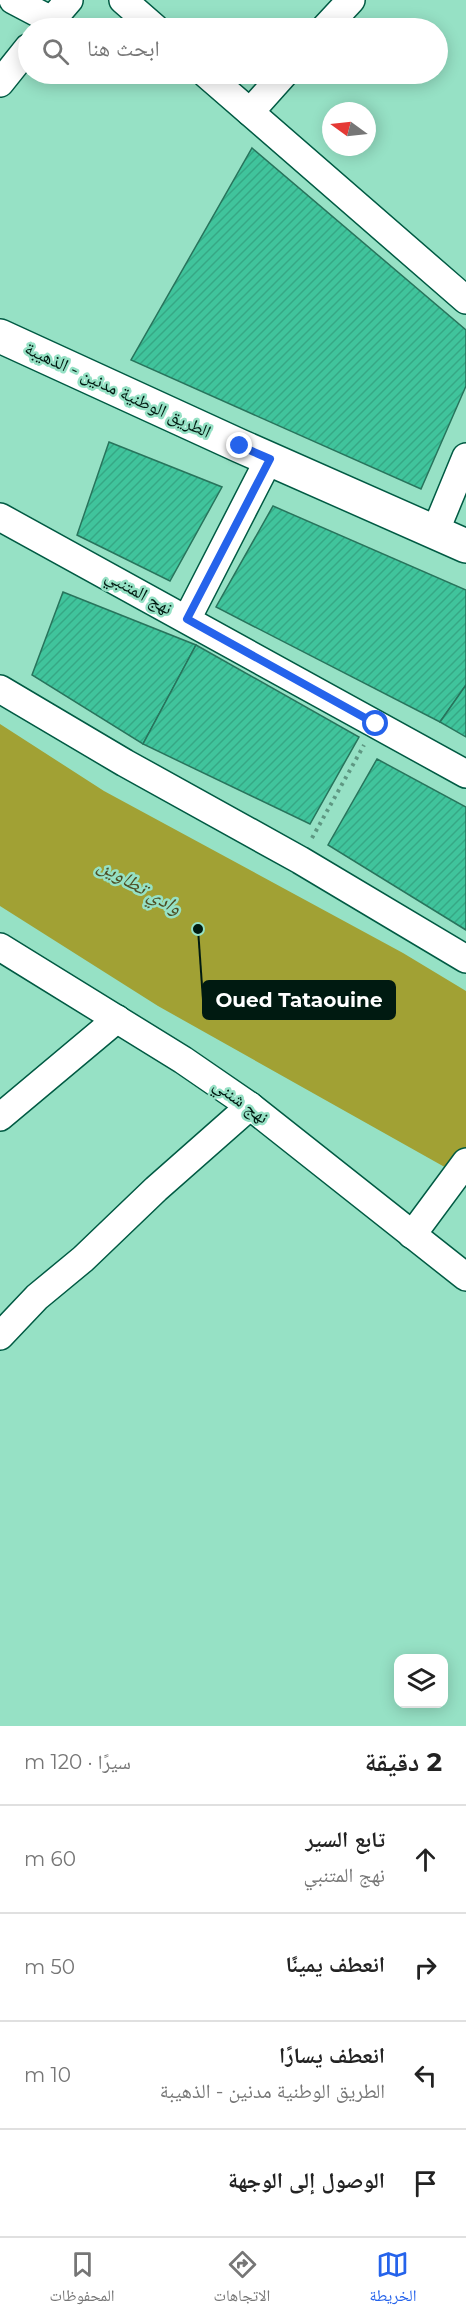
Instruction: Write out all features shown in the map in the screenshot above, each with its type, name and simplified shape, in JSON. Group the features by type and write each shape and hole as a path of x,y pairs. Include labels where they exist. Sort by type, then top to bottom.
{"main road":[{"name":"الطريق الوطنية مدنين - الذهيبة","path":"0,336 466,546"}],"street":[{"path":"13,0 39,18"},
{"path":"53,18 69,0"},
{"path":"123,0 144,18"},
{"path":"335,18 351,0"},
{"path":"0,83 18,60"},
{"path":"218,84 466,300"},
{"path":"250,112 275,84"},
{"path":"435,532 466,457"},
{"path":"187,619 270,459"},
{"name":"نهج المتنبي","path":"0,517 466,774"},
{"path":"0,689 125,764 300,860 466,959"},
{"name":"نهج شنني","path":"0,947 117,1019 250,1106 466,1277"},
{"path":"0,1117 117,1019"},
{"path":"0,1336 37,1297 83,1259 250,1106"},
{"path":"412,1235 460,1170"}],"path":[{"path":"300,860 376,724"}],"water":[{"name":"وادي تطاوين","path":"0,724 104,791 403,953 466,991 466,1179 158,1006 0,906"}],"building":[{"path":"252,148 466,330 466,386 421,489 131,360"},
{"path":"109,442 222,487 170,581 77,535"},
{"path":"273,506 466,590 466,685 440,722 216,607"},
{"path":"63,592 196,645 143,744 32,675"},
{"path":"196,645 359,737 310,824 143,744"},
{"path":"466,685 466,737 440,722"},
{"path":"377,759 466,807 466,930 328,845"}],"place":[{"name":"Oued Tataouine","path":"198,929"}],"route":[{"path":"240,446 270,459 187,619 376,724"}]}
